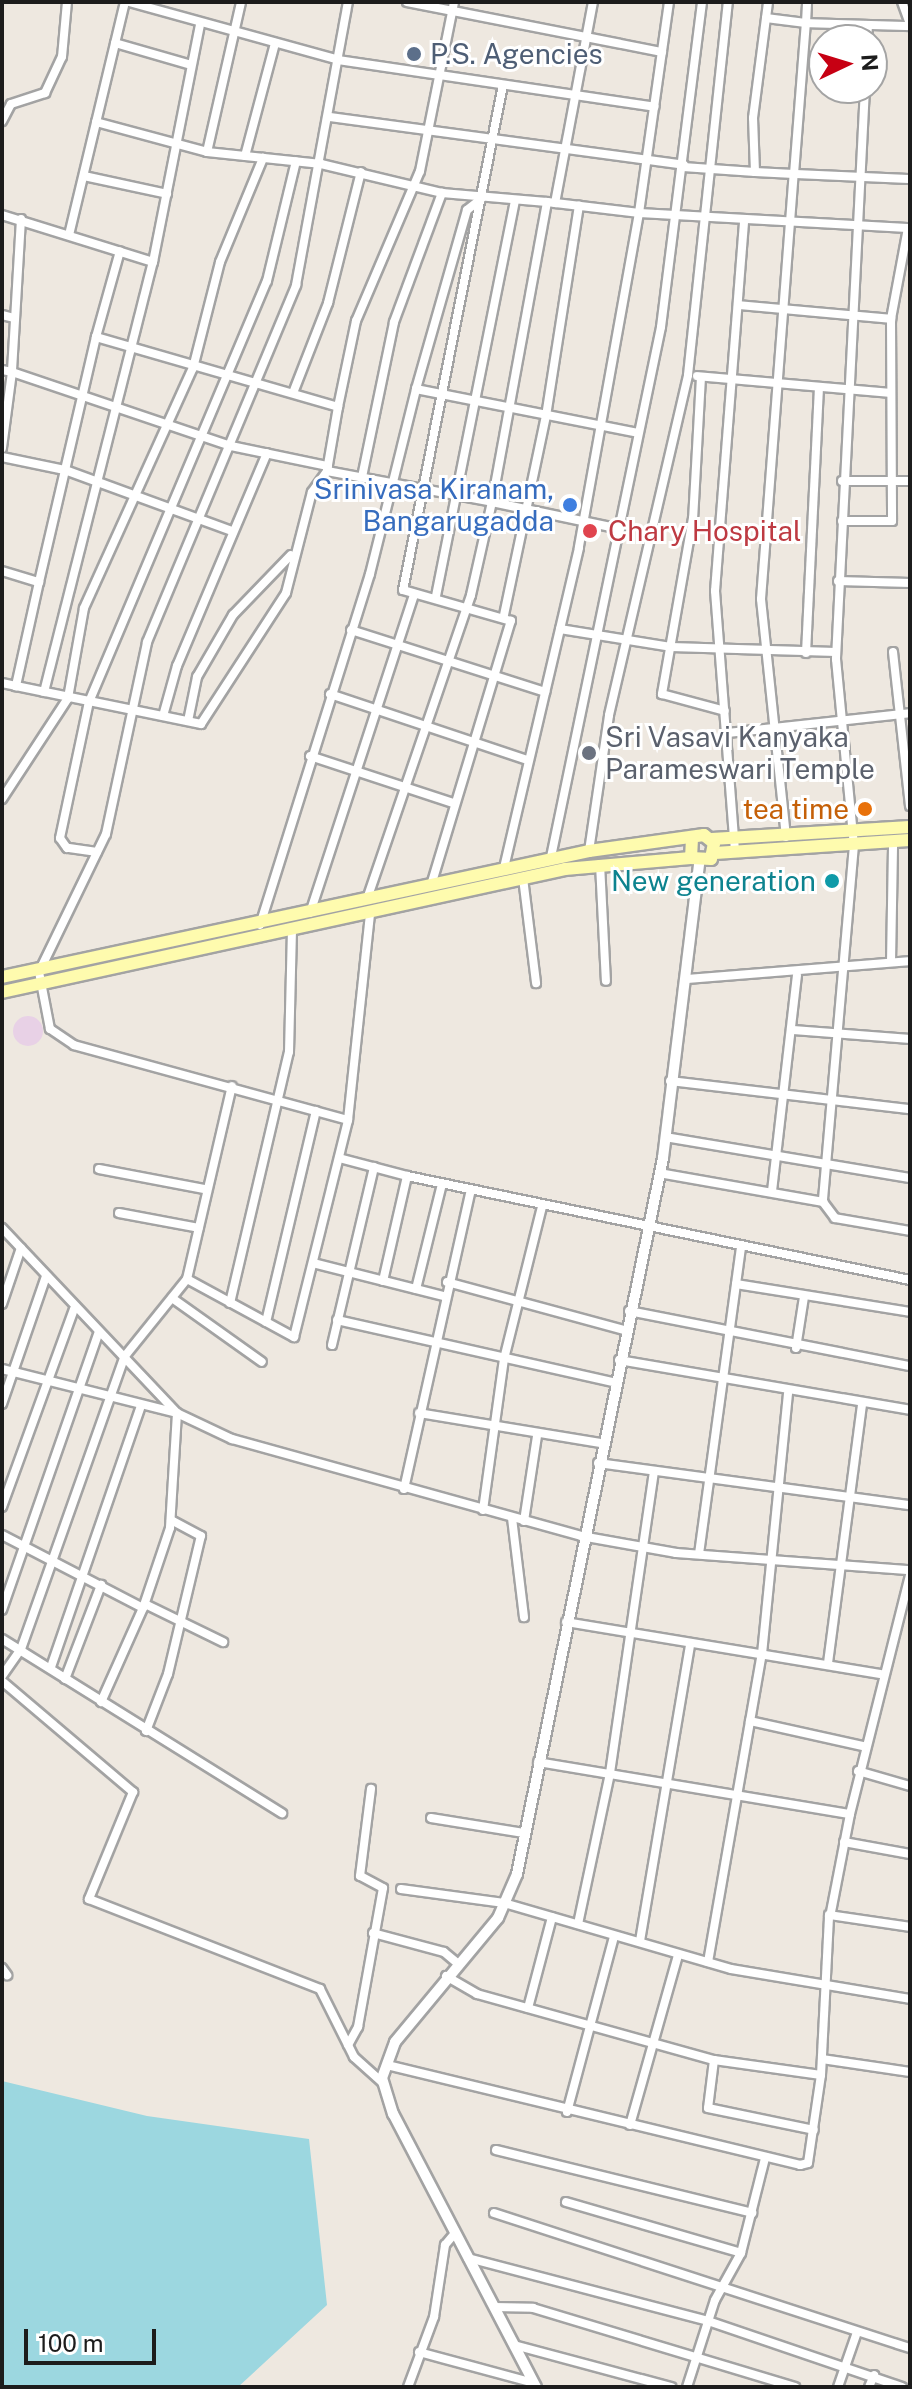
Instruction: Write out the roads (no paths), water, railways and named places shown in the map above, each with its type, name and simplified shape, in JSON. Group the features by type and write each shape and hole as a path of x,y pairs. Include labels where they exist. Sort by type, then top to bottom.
{"main road":[{"path":"2,977 260,926 432,882 551,857 692,838 735,844 854,838 910,827"},
{"path":"692,838 695,860"},
{"path":"2,992 292,933 523,878 600,864 695,860 735,844 786,838 910,840"},
{"path":"712,839 715,853"}],"street":[{"path":"2,121 11,104 45,93 62,57 67,2"},
{"path":"69,235 127,2 336,59 655,107"},
{"path":"207,152 241,2"},
{"path":"348,2 336,59 330,117 296,285 259,384 147,642 136,711 97,852 39,972 56,1036 112,1058 280,1098 348,1120"},
{"path":"407,2 453,6 662,52"},
{"path":"367,899 442,663 467,604 492,502 593,2"},
{"path":"504,867 560,629 603,426 647,162 669,2"},
{"path":"551,857 638,433 684,166 702,2"},
{"path":"589,851 609,715 688,375 701,217 728,2"},
{"path":"755,172 753,118 768,2"},
{"path":"786,838 761,599 775,384 807,2"},
{"path":"888,26 910,25 902,2"},
{"path":"2,683 188,721 211,718 286,593 292,554 327,468 356,321 416,183 453,6"},
{"path":"766,18 827,24"},
{"path":"44,692 153,262 200,24"},
{"path":"115,43 191,65"},
{"path":"245,156 275,43"},
{"path":"432,882 453,803 511,621 504,615 467,604 436,596 414,595 403,590 495,141 503,85"},
{"path":"823,1202 836,1101 854,838 839,723 836,652 846,390 864,104"},
{"path":"330,117 684,166 910,179"},
{"path":"96,122 207,152 321,164 416,183 442,193 481,199 551,202 744,222 908,228 891,319 889,481 892,521 842,521"},
{"path":"2,799 68,698 84,608 193,368 220,262 263,158"},
{"path":"97,852 67,848 60,838 89,702 267,281 296,161"},
{"path":"293,393 328,303 361,172"},
{"path":"84,176 167,194"},
{"path":"362,477 394,322 442,193"},
{"path":"260,926 395,483 416,389 467,210 481,199"},
{"path":"436,596 479,402 515,202"},
{"path":"504,615 546,416 579,206"},
{"path":"2,215 153,262"},
{"path":"2,448 21,219"},
{"path":"735,844 715,591 735,380 744,222"},
{"path":"16,686 96,337 120,251"},
{"path":"738,305 891,319"},
{"path":"2,315 14,318"},
{"path":"96,337 193,368 338,407"},
{"path":"7,371 117,403 231,446 362,477 620,529"},
{"path":"688,375 890,393"},
{"path":"701,377 693,518 662,694 725,711"},
{"path":"806,653 819,387"},
{"path":"416,389 638,433"},
{"path":"163,716 232,531 267,453"},
{"path":"2,457 65,470 232,531"},
{"path":"842,481 910,481"},
{"path":"188,721 197,677 233,615 292,554"},
{"path":"2,571 39,582"},
{"path":"838,581 910,583"},
{"path":"310,913 414,595"},
{"path":"560,629 671,647 767,655 836,652"},
{"path":"351,630 442,663 545,692"},
{"path":"893,652 910,806"},
{"path":"330,694 527,760"},
{"path":"727,733 910,713"},
{"path":"310,756 453,803"},
{"path":"891,962 893,842"},
{"path":"384,2084 395,2042 504,1903 524,1833 596,1462 659,1173 670,1081 688,979 695,860"},
{"path":"600,864 606,981"},
{"path":"523,878 536,983"},
{"path":"187,1279 294,1337 348,1120 370,913"},
{"path":"230,1303 280,1098 292,933"},
{"path":"688,979 797,975 910,961"},
{"path":"772,1191 794,1030 797,975"},
{"path":"794,1030 910,1039"},
{"path":"670,1081 910,1109"},
{"path":"232,1086 204,1189 187,1279 125,1356 21,1649 2,1678 133,1792 89,1899 320,1989 348,2045 384,2084 455,2233 535,2385"},
{"path":"266,1322 316,1111"},
{"path":"665,1137 910,1178"},
{"path":"339,1158 542,1207 910,1280"},
{"path":"332,1345 374,1167"},
{"path":"99,1169 204,1189"},
{"path":"659,1173 823,1202 835,1218 910,1231"},
{"path":"383,1281 407,1176"},
{"path":"416,1289 442,1184"},
{"path":"404,1489 443,1296 471,1190"},
{"path":"483,1510 491,1427 504,1359 542,1207"},
{"path":"119,1213 199,1228"},
{"path":"2,1228 74,1309 125,1356 177,1413 171,1520 144,1606 101,1702"},
{"path":"2,1304 21,1248"},
{"path":"699,1554 741,1248"},
{"path":"313,1263 443,1296"},
{"path":"2,1404 46,1276"},
{"path":"447,1282 624,1330"},
{"path":"736,1284 910,1312"},
{"path":"796,1348 804,1297"},
{"path":"172,1298 262,1362"},
{"path":"2,1507 51,1383 74,1309"},
{"path":"628,1310 727,1335 910,1366"},
{"path":"337,1320 613,1382"},
{"path":"2,1610 99,1332"},
{"path":"618,1360 788,1393 910,1410"},
{"path":"2,1369 111,1401 177,1413 232,1439 581,1536 699,1554 910,1573 863,1746 831,1912"},
{"path":"708,1962 762,1654 788,1393"},
{"path":"828,1663 862,1403"},
{"path":"51,1667 140,1408"},
{"path":"419,1413 537,1436 600,1443"},
{"path":"524,1521 537,1436"},
{"path":"596,1462 709,1481 910,1505"},
{"path":"578,1924 610,1773 646,1546 654,1473"},
{"path":"512,1518 524,1617"},
{"path":"146,1731 180,1621 201,1536 171,1520"},
{"path":"2,1535 83,1577 223,1642"},
{"path":"65,1679 101,1585"},
{"path":"565,1621 632,1635 828,1663 881,1674"},
{"path":"2,1639 282,1813"},
{"path":"640,1941 690,1644"},
{"path":"750,1721 863,1746"},
{"path":"538,1762 850,1814"},
{"path":"858,1771 910,1786"},
{"path":"348,2045 358,2027 383,1888 360,1876 371,1789"},
{"path":"431,1818 524,1833"},
{"path":"844,1842 910,1854"},
{"path":"401,1889 504,1903 614,1937 640,1941 678,1955 823,1986 910,1999"},
{"path":"387,2065 567,2112 765,2158 808,2163 821,2075 823,1986 829,1915 910,1927"},
{"path":"528,2008 552,1917"},
{"path":"373,1933 444,1952 457,1963"},
{"path":"567,2112 614,1937"},
{"path":"630,2125 678,1955"},
{"path":"446,1976 528,2008 714,2060 821,2075"},
{"path":"822,2059 910,2072"},
{"path":"714,2060 708,2108 814,2130"},
{"path":"496,2150 752,2213"},
{"path":"687,2387 708,2321 741,2253 765,2158"},
{"path":"566,2202 741,2253"},
{"path":"494,2213 910,2348"},
{"path":"410,2386 419,2352 434,2317 445,2245 455,2233"},
{"path":"468,2258 708,2321 846,2364 904,2387 910,2379"},
{"path":"494,2307 533,2308 795,2387"},
{"path":"838,2387 857,2332"},
{"path":"514,2345 671,2387"},
{"path":"419,2352 535,2385"},
{"path":"869,2387 874,2375"}],"water":[{"path":"2,2081 147,2116 309,2139 327,2305 238,2387 2,2387"}],"place":[{"name":"P.S. Agencies","path":"414,54"},
{"name":"Srinivasa Kiranam, Bangarugadda","path":"570,505"},
{"name":"Chary Hospital","path":"590,531"},
{"name":"Sri Vasavi Kanyaka Parameswari Temple","path":"589,753"},
{"name":"tea time","path":"865,809"},
{"name":"New generation","path":"832,881"}]}
